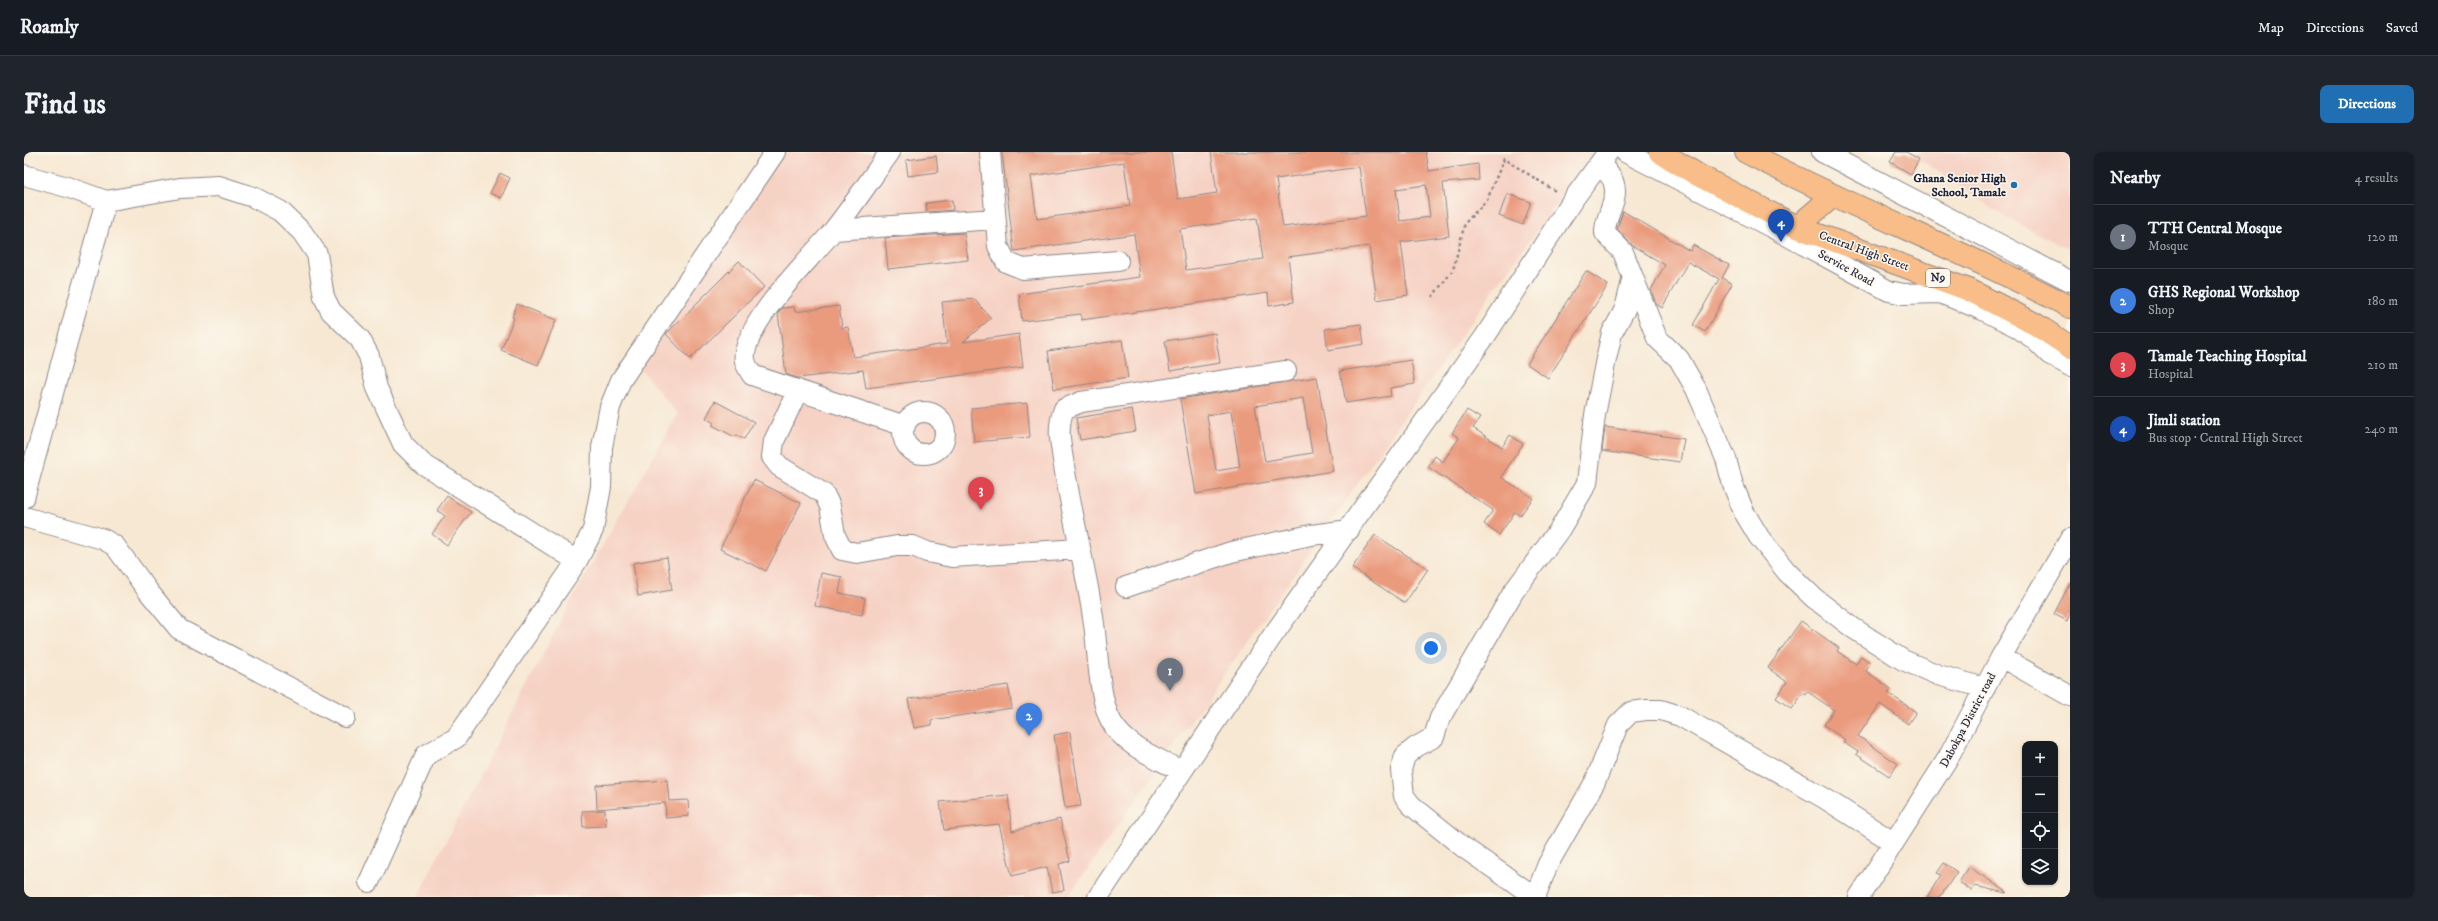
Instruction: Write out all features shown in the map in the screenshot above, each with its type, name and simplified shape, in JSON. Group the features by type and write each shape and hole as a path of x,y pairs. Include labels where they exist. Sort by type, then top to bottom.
{"highway":[{"name":"Central High Street","path":"1660,152 1698,175 1797,227 1969,290 2035,324 2070,347"},
{"path":"1746,152 1833,196 2033,287 2070,306"},
{"path":"1797,227 1833,196"}],"street":[{"path":"369,882 426,755 456,738 577,561 593,530 601,487 605,433 610,407 621,380 775,152"},
{"path":"890,152 834,230 772,303 751,337 745,353 746,366 752,375 905,426"},
{"path":"990,152 998,246 1006,262 1023,269 1118,260"},
{"name":"Service Road","path":"1625,152 1773,228 1889,291 1904,294 1940,294 1983,310 2017,327 2034,339 2049,354 2070,366"},
{"path":"1822,152 2070,281"},
{"path":"1098,897 1181,772 1348,530 1486,335 1572,201 1604,157"},
{"path":"1604,157 1614,183 1615,193 1610,211 1604,222 1605,233 1623,252 1632,281 1657,338 1679,359 1696,389 1726,459 1733,485 1744,512 1759,537 1787,572 1814,598 1853,628 1903,660 1938,675 1985,688"},
{"path":"24,175 66,187 106,201 180,188 219,186 253,197 280,212 302,232 317,254 324,297 332,311 360,339 369,356 377,388 402,444 423,464 577,561"},
{"path":"24,498 106,201"},
{"path":"834,230 995,219"},
{"path":"1632,281 1625,309 1612,333 1606,359 1596,415 1587,483 1560,529 1514,591 1440,718 1434,737 1416,747 1405,756 1401,770 1404,796 1411,805 1463,846 1535,897 1548,864 1595,782 1618,725 1631,712 1661,710 1680,716 1812,791 1893,842"},
{"path":"1181,772 1137,748 1119,735 1110,720 1103,695 1093,615 1060,437 1060,421 1064,409 1081,402 1286,372"},
{"path":"798,390 774,441 772,457 779,466 824,494 830,506 835,535 842,550 857,553 897,546 913,546 927,552 952,557 1080,549"},
{"path":"24,517 103,539 116,546 148,591 179,629 345,717"},
{"path":"1126,587 1231,552 1291,538 1348,530"},
{"name":"Dabokpa District road","path":"1859,897 1948,758 2001,657 2070,539"},
{"path":"2001,657 2070,696"}],"path":[{"path":"1432,297 1453,270 1465,223 1487,200 1504,159 1572,201"}],"shaded area":[{"path":"785,152 1596,152 1494,289 1068,897 417,897 568,606 678,414 629,355"},
{"name":"Ghana Senior High School, Tamale","path":"1909,152 2070,152 2070,250 2007,218"}],"building":[{"path":"1002,152 1171,152 1178,199 1217,193 1211,152 1426,152 1429,171 1478,164 1479,180 1443,183 1449,236 1401,242 1408,295 1377,300 1369,246 1288,257 1294,302 1269,306 1268,293 1081,320 1081,314 1022,321 1019,294 1140,277 1134,234 1014,251","holes":["1124,162 1130,206 1037,219 1031,176","1359,167 1366,216 1283,227 1276,179","1426,185 1430,217 1400,221 1396,189","1257,218 1263,259 1186,270 1180,229"]},
{"path":"1896,152 1906,152 1919,159 1911,174 1890,162"},
{"path":"936,156 938,172 908,176 906,160"},
{"path":"500,173 510,178 501,198 490,193"},
{"path":"1507,194 1531,202 1523,225 1499,216"},
{"path":"952,200 953,210 927,212 926,203"},
{"path":"1623,211 1690,251 1693,245 1729,265 1722,278 1732,284 1705,332 1693,325 1719,279 1688,262 1662,308 1656,304 1651,290 1665,265 1633,246 1617,229"},
{"path":"964,233 968,260 888,269 885,238"},
{"path":"739,261 764,287 690,359 666,334"},
{"path":"1586,271 1608,285 1548,378 1527,364"},
{"path":"974,299 991,318 963,342 1019,334 1023,367 866,388 863,370 798,378 786,374 778,313 782,308 794,307 795,312 839,306 842,328 848,327 853,357 947,344 942,302"},
{"path":"517,304 556,320 538,365 501,350 514,318 512,317"},
{"path":"1361,324 1364,344 1328,350 1325,329"},
{"path":"1215,333 1220,363 1170,371 1165,341"},
{"path":"1122,340 1128,378 1054,389 1048,351"},
{"path":"1411,360 1415,384 1390,388 1391,396 1346,403 1340,371"},
{"path":"1317,377 1333,471 1196,494 1180,399","holes":["1303,398 1312,453 1265,461 1255,406","1231,411 1240,467 1216,471 1207,415"]},
{"path":"715,401 754,422 744,439 736,435 735,437 712,425 714,423 706,418"},
{"path":"1027,403 1030,437 974,442 971,408"},
{"path":"1132,409 1136,431 1080,440 1076,418"},
{"path":"1467,410 1480,418 1473,428 1502,447 1510,435 1523,444 1501,477 1533,498 1520,516 1515,512 1499,535 1484,524 1493,510 1428,467 1435,456 1443,462 1459,438 1452,433"},
{"path":"1605,427 1684,439 1680,462 1602,451"},
{"path":"754,480 801,503 766,571 720,549"},
{"path":"447,496 471,512 447,545 432,534 445,516 437,510"},
{"path":"1375,535 1428,569 1405,603 1352,568"},
{"path":"667,557 672,590 638,596 633,563"},
{"path":"821,573 842,577 839,593 865,598 862,615 815,606"},
{"path":"2070,583 2070,614 2067,621 2054,614"},
{"path":"1801,621 1839,648 1837,651 1856,664 1861,656 1871,663 1866,671 1891,689 1888,693 1916,712 1908,724 1880,704 1858,736 1898,764 1889,776 1856,754 1858,752 1843,742 1845,740 1824,725 1834,710 1808,692 1806,695 1803,693 1792,709 1776,698 1787,682 1768,668"},
{"path":"1008,685 1012,708 931,720 932,725 914,728 908,699"},
{"path":"1070,732 1081,806 1065,808 1054,735"},
{"path":"667,780 669,801 688,800 689,816 666,818 665,803 597,809 596,785"},
{"path":"1008,795 1012,831 1060,819 1070,861 1059,864 1064,890 1052,892 1047,867 1012,876 999,824 944,830 940,802"},
{"path":"605,810 606,826 583,827 582,811"},
{"path":"1944,863 1957,872 1940,897 1927,897 1941,875 1937,873"},
{"path":"1969,867 2007,892 1975,886 1972,891 1959,882"}],"place":[{"name":"Ghana Senior High School, Tamale","path":"2014,185"},
{"name":"Jimli station","path":"1781,242"},
{"name":"Tamale Teaching Hospital","path":"981,510"},
{"name":"TTH Central Mosque","path":"1170,691"},
{"name":"GHS Regional Workshop","path":"1029,736"}]}
